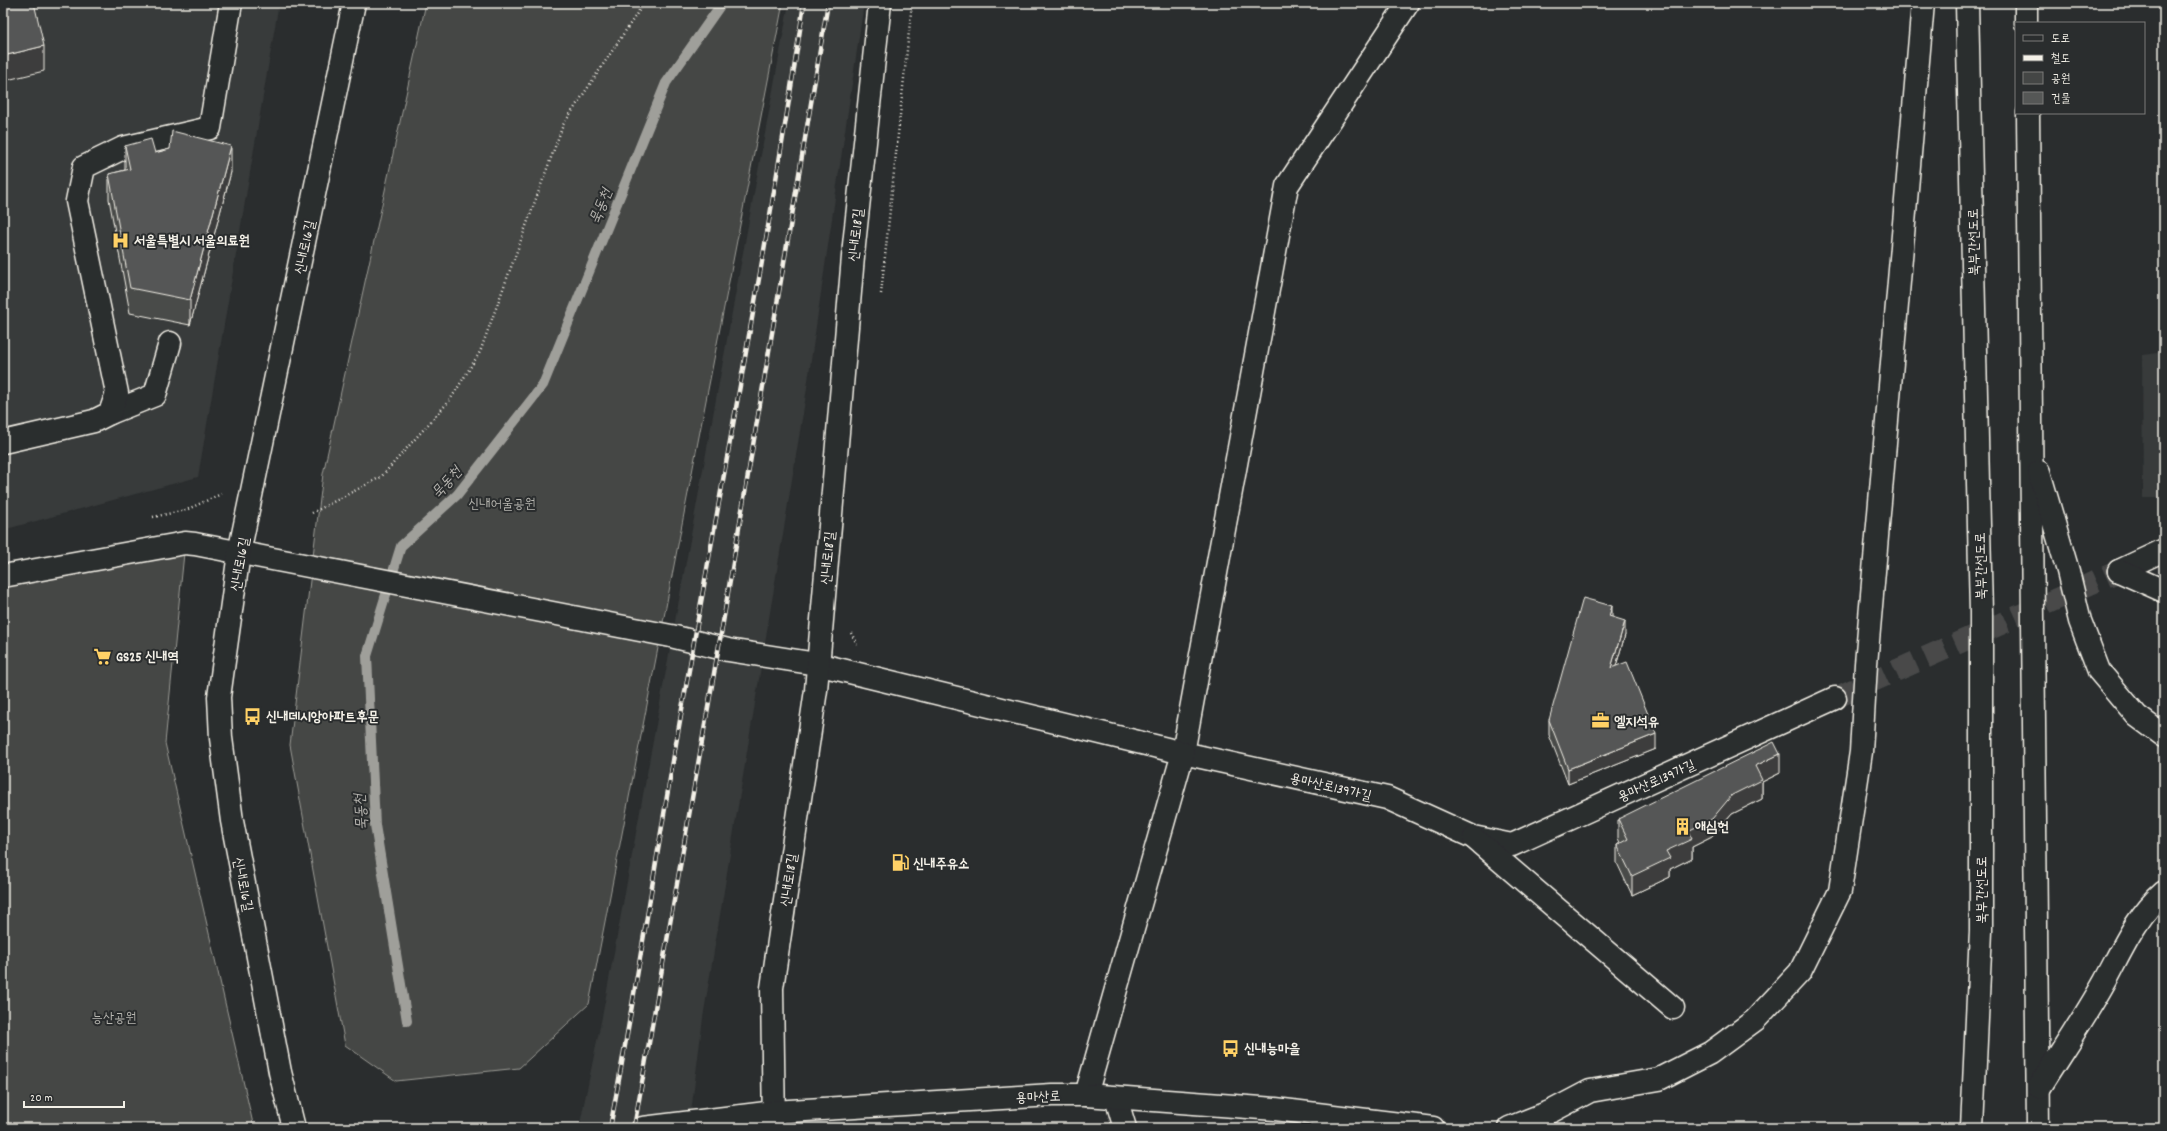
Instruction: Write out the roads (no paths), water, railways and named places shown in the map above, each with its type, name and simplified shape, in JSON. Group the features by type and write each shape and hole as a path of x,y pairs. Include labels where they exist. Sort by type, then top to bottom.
{"main road":[{"path":"110,413 117,393 77,202 84,167 123,148 210,128 231,3"},
{"name":"신내로16길","path":"294,1128 280,1072 232,822 221,738 219,697 239,553 354,3"},
{"name":"신내로18길","path":"773,1120 772,988 816,690 817,664 854,245 880,3"},
{"path":"1086,1095 1183,753 1287,186 1408,3"},
{"path":"1509,1128 1552,1111 1590,1091 1659,1079 1710,1053 1755,1020 1800,972 1840,891 1860,752 1866,656 1923,3"},
{"name":"북부간선도로","path":"1967,3 1981,613 1980,931 1972,1128"},
{"path":"2026,3 2026,22"},
{"path":"2028,114 2039,1087 2038,1128"},
{"path":"3,442 94,421 155,395 170,343"},
{"path":"2031,447 2068,571 2080,622 2099,671 2137,716 2164,736"},
{"name":"용마산로139가길","path":"3,576 185,543 671,636 728,650 817,664 1183,753 1387,798 1473,837 1512,845 1835,698"},
{"path":"2164,550 2119,571 2164,591"},
{"name":"용마산로139가길","path":"1473,837 1672,1008"},
{"path":"2039,1087 2105,981 2126,939 2154,901 2164,892"},
{"name":"용마산로","path":"643,1128 773,1120 1052,1095 1086,1095 1275,1109 1433,1128"},
{"path":"1116,1098 1125,1128"}],"waterway":[{"name":"묵동천","path":"407,1021 375,825 367,656 401,546 457,495 543,385 666,83 722,3"}],"tunnel":[{"path":"1835,698 2119,571"}],"railway":[{"path":"610,1128 631,1014 679,727 778,170 804,3"},
{"path":"634,1128 722,628 828,3"}],"place":[{"name":"서울특별시 서울의료원","path":"121,240"},
{"name":"GS25 신내역","path":"103,656"},
{"name":"신내데시앙아파트후문","path":"253,716"},
{"name":"엘지석유","path":"1601,721"},
{"name":"애심헌","path":"1682,826"},
{"name":"신내주유소","path":"900,863"},
{"name":"신내능마을","path":"1231,1048"}],"park label":[{"name":"신내어울공원","path":"502,503"},
{"name":"능산공원","path":"114,1017"}]}
